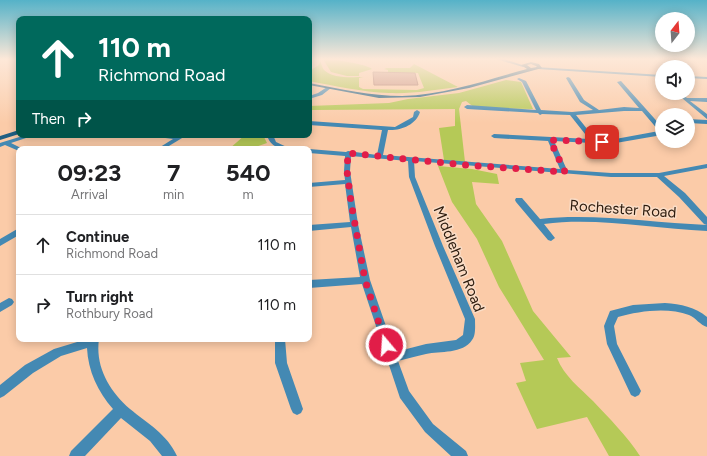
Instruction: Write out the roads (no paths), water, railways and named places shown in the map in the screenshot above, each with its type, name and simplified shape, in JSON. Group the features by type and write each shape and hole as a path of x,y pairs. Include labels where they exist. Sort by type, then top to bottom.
{"street":[{"path":"312,85 379,96 420,96 458,90 485,80"},
{"path":"522,80 524,81 540,113"},
{"path":"569,80 582,100 599,112"},
{"path":"619,82 655,123"},
{"path":"312,97 329,88"},
{"path":"695,99 707,100"},
{"path":"686,100 707,117"},
{"path":"467,107 572,114 624,109 644,110"},
{"path":"312,123 385,129 401,127 415,118 417,112"},
{"path":"572,114 594,142"},
{"path":"695,122 707,122"},
{"path":"380,156 385,129"},
{"path":"0,138 16,133"},
{"path":"494,136 594,142 626,140 655,135"},
{"path":"3,144 22,138"},
{"path":"165,146 178,138"},
{"path":"270,138 271,141 281,146"},
{"path":"550,140 565,172"},
{"path":"3,144 16,148"},
{"path":"312,151 565,172 636,176 659,175 707,166"},
{"path":"348,153 348,182 354,224 365,280 391,358 404,394 429,428 454,454"},
{"name":"Middleham Road","path":"391,358 458,345 468,338 470,329 470,319 412,177 411,160"},
{"name":"Rochester Road","path":"659,175 682,195 707,222"},
{"path":"312,185 348,182"},
{"path":"519,200 551,238"},
{"name":"Rochester Road","path":"538,222 566,219 669,227 707,228"},
{"path":"312,228 354,224"},
{"path":"0,243 16,233"},
{"path":"312,284 365,280"},
{"path":"0,308 9,302"},
{"path":"635,390 612,344 609,326 614,314 630,309 676,308 695,313 707,323"},
{"path":"0,392 29,369 58,352 90,342"},
{"path":"93,342 95,370 107,392 121,409 155,436 170,456"},
{"path":"280,342 280,363 296,409"},
{"path":"76,456 121,409"}]}
